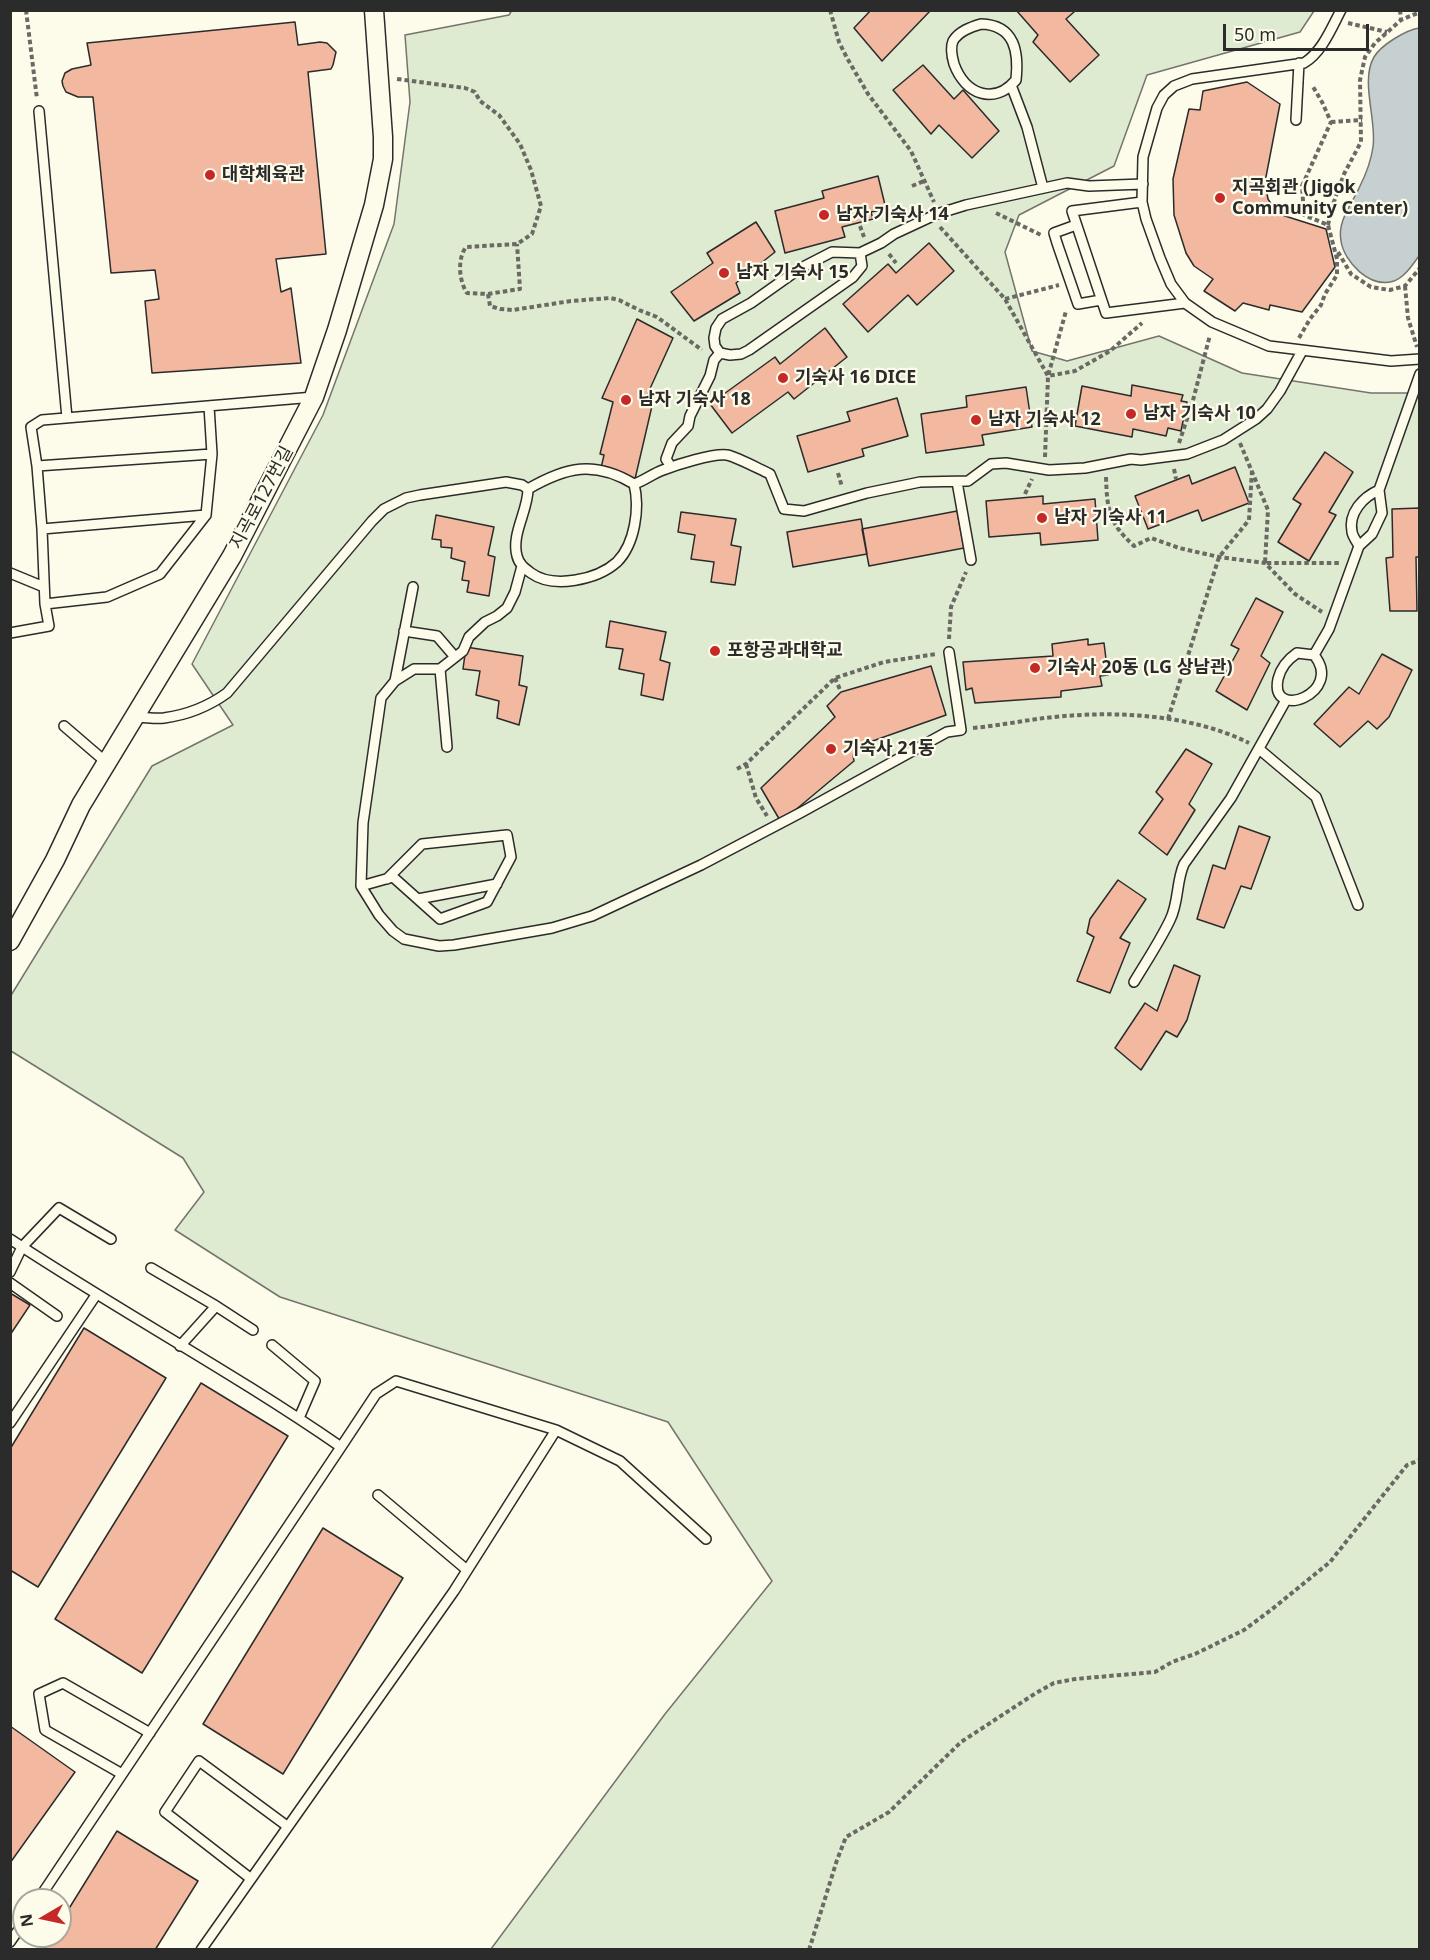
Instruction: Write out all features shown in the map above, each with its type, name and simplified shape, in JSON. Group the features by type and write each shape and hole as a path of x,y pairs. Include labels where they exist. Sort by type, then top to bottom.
{"street":[{"name":"지곡로127번길","path":"10,941 55,860 81,806 232,556 314,396 337,330 378,185 383,159 374,10"}],"lane":[{"path":"1341,10 1321,48 1304,63 1192,79 1174,86 1164,95 1157,108 1143,157 1142,202 1146,219 1171,284 1185,303 1212,322 1269,346 1390,361 1419,358"},
{"path":"981,24 997,26 1007,35 1015,45 1018,57 1016,80 1011,85 1002,92 983,94 971,90 963,82 951,56 952,43 960,33 981,24"},
{"path":"1296,120 1299,63"},
{"path":"1011,85 1027,127 1044,188"},
{"path":"39,111 67,418"},
{"path":"671,467 666,459 668,452 672,443 688,426 690,416 710,376 717,356 714,338 716,328 722,319 751,303 799,269 832,252 860,253 936,215 977,203 1067,183 1089,186 1143,184"},
{"path":"1142,202 1072,212 1106,313 1185,303"},
{"path":"1076,225 1054,233 1057,243 1078,304 1101,300"},
{"path":"717,356 741,354 750,350 853,278 862,266 860,253"},
{"path":"528,489 561,472 596,469 616,473 634,484 687,461 726,455 770,474 784,509 804,511 898,485 920,482 968,482 991,464 1006,463 1044,469 1085,468 1131,459 1187,454 1236,433 1256,419 1267,409 1280,391 1302,351"},
{"path":"1314,655 1332,620 1359,546 1372,534 1382,513 1379,490 1419,374"},
{"path":"10,633 49,626 45,604 37,466 31,427 42,420 314,396"},
{"path":"45,604 107,597 160,574 206,515 212,454 208,406"},
{"path":"37,466 212,454"},
{"path":"135,717 163,718 188,712 217,700 227,693 384,509 406,498 485,484 506,482 522,485 528,489"},
{"path":"957,482 970,560"},
{"path":"528,489 528,501 521,518 516,543 517,558 522,566 537,577 558,582 583,578 608,568 618,561 633,529 637,497 634,484"},
{"path":"1359,546 1352,532 1353,513 1362,501 1379,490"},
{"path":"42,530 206,515"},
{"path":"522,566 507,608 485,622 469,638 463,651 440,669 414,669 395,681 381,698 363,823 361,886 379,915 393,931 404,939 439,946 454,945 552,928 592,916 701,865 947,732 960,730 949,652"},
{"path":"10,573 44,588"},
{"path":"395,681 412,587"},
{"path":"404,631 437,636 455,657"},
{"path":"1297,653 1314,655 1320,663 1322,672 1318,684 1311,695 1298,701 1286,700 1281,696 1277,686 1286,661 1297,653"},
{"path":"440,669 447,747"},
{"path":"1134,982 1171,919 1180,874 1185,864 1231,798 1286,700"},
{"path":"64,726 107,763"},
{"path":"1259,749 1316,797 1358,905"},
{"path":"361,886 387,879 393,877 440,918 487,902 511,857 507,835 422,844 387,879"},
{"path":"418,899 497,884"},
{"path":"10,1272 22,1247 59,1208 111,1239"},
{"path":"10,1239 96,1295 299,1418 341,1447"},
{"path":"151,1268 253,1330"},
{"path":"10,1283 57,1316"},
{"path":"10,1423 96,1295"},
{"path":"180,1346 216,1306"},
{"path":"272,1345 315,1381 299,1418"},
{"path":"46,1888 375,1394 396,1381 556,1430 620,1461 706,1539"},
{"path":"201,1950 467,1570 556,1430"},
{"path":"378,1495 467,1570"},
{"path":"122,1774 45,1730 39,1694 63,1683 150,1732"},
{"path":"250,1878 165,1812 200,1761 286,1826"}],"path":[{"path":"26,10 39,111"},
{"path":"830,10 839,42 852,67 868,94 911,151 936,215 1005,299 1048,376"},
{"path":"1400,10 1401,20"},
{"path":"1310,319 1321,305 1337,275 1335,246 1328,225 1344,174 1361,142 1360,80 1365,57 1374,43 1401,20 1419,12"},
{"path":"1336,21 1388,32"},
{"path":"1299,63 1331,122 1302,186 1304,215 1328,225"},
{"path":"379,75 416,83 465,88 475,92 480,101 499,115 520,144 531,170 541,206 532,234 517,244 466,248 460,255 462,285 467,293 488,294 520,289 517,244"},
{"path":"1331,122 1362,120"},
{"path":"912,186 924,181"},
{"path":"977,203 1057,243"},
{"path":"1335,246 1351,274 1371,287 1390,290 1405,286 1419,268"},
{"path":"1005,299 1071,285 1048,376 1044,469"},
{"path":"1405,286 1408,318 1419,358"},
{"path":"488,294 490,306 500,309 610,298 619,300 657,317 717,356"},
{"path":"1048,376 1075,371 1110,351 1161,306"},
{"path":"1164,457 1181,441 1212,322"},
{"path":"1236,433 1268,510 1265,562 1296,594 1332,620"},
{"path":"1106,464 1107,503 1117,531 1134,546 1151,538 1179,548 1219,557 1265,562 1353,563"},
{"path":"1168,719 1219,557 1249,520 1252,470"},
{"path":"737,769 746,764 836,678 884,662 949,652 951,607 970,560"},
{"path":"836,678 841,692"},
{"path":"960,730 1038,719 1123,714 1193,724 1232,735 1259,749"},
{"path":"746,764 756,798 774,827"},
{"path":"809,1950 846,1837 889,1812 961,1742 1054,1683 1155,1672 1244,1630 1330,1562 1407,1465 1419,1460"}],"green space":[{"name":"포항공과대학교","path":"512,10 1314,11 1300,32 1147,75 1114,166 1019,215 1005,252 1032,351 1067,361 1159,336 1242,373 1371,393 1419,393 1419,1949 491,1949 665,1714 772,1581 668,1422 280,1297 175,1230 204,1192 183,1158 11,1051 10,997 152,766 233,725 192,664 323,415 394,224 410,102 405,35 509,15"}],"shaded area":[{"path":"1419,28 1419,256 1402,277 1394,281 1376,281 1360,272 1347,257 1341,241 1341,226 1364,177 1372,152 1374,136 1368,77 1370,67 1377,52 1388,43"}],"building":[{"path":"871,10 931,10 882,61 854,28"},
{"path":"1016,10 1072,10 1074,12 1066,19 1099,55 1070,82 1033,42 1038,35"},
{"name":"대학체육관","path":"295,22 298,45 327,43 336,52 331,69 308,72 326,254 276,259 281,292 291,288 301,363 152,373 145,301 159,299 155,270 111,273 93,97 78,97 66,92 62,81 65,73 91,65 87,43"},
{"path":"923,65 954,99 963,90 999,131 972,158 939,125 931,134 893,90"},
{"name":"지곡회관 (Jigok Community Center)","path":"1247,82 1280,104 1265,182 1268,199 1275,210 1285,216 1326,229 1335,267 1302,312 1270,305 1269,310 1243,303 1235,311 1204,291 1213,279 1194,266 1186,253 1174,215 1173,179 1189,109 1200,110 1203,91"},
{"name":"남자 기숙사 14","path":"878,176 886,209 871,212 873,219 842,227 845,237 785,253 775,211 824,198 822,191"},
{"name":"남자 기숙사 15","path":"756,222 775,252 736,283 740,293 694,321 671,292 713,263 707,253"},
{"path":"929,243 954,271 917,305 908,295 868,332 843,304 888,264 896,273"},
{"name":"남자 기숙사 18","path":"637,319 673,338 643,404 652,406 635,479 601,468 604,455 600,454 613,402 602,398"},
{"name":"기숙사 16 DICE","path":"825,328 847,357 794,399 788,392 732,433 710,404 775,357 780,364"},
{"name":"남자 기숙사 10","path":"1132,385 1183,395 1181,401 1187,402 1181,431 1168,428 1166,436 1133,429 1132,437 1075,426 1082,386 1131,396"},
{"name":"남자 기숙사 12","path":"1026,387 1032,427 982,435 984,445 926,453 921,414 967,407 966,396"},
{"path":"897,398 908,436 862,449 864,456 808,472 797,436 850,421 847,412"},
{"path":"1325,452 1353,472 1329,512 1336,515 1309,561 1278,542 1301,504 1293,499"},
{"path":"1235,467 1249,503 1202,521 1198,510 1148,529 1135,496 1189,475 1192,484"},
{"name":"남자 기숙사 11","path":"1043,496 1043,504 1095,499 1098,540 1041,545 1040,533 989,537 986,501"},
{"path":"1420,508 1420,557 1416,557 1417,611 1390,611 1386,558 1393,557 1392,509"},
{"path":"957,511 964,548 869,566 862,529"},
{"path":"681,512 736,519 731,545 741,547 735,585 711,582 714,562 691,559 695,535 678,532"},
{"path":"436,515 494,527 488,555 495,557 489,596 467,592 469,581 462,580 465,562 451,558 452,548 441,547 441,540 432,539"},
{"path":"861,519 867,554 793,567 787,532"},
{"path":"1256,598 1283,612 1261,656 1270,663 1247,710 1216,691 1239,649 1231,645"},
{"path":"610,621 666,632 660,660 670,663 663,700 641,695 644,674 619,669 623,649 606,647"},
{"name":"기숙사 20동 (LG 상남관)","path":"1088,639 1088,645 1104,643 1108,675 1100,676 1102,686 1061,691 1061,697 975,703 972,688 966,690 963,662 1053,656 1052,644"},
{"path":"466,647 523,656 519,685 527,687 519,725 497,718 499,701 476,695 480,671 463,669"},
{"path":"1382,654 1412,670 1389,717 1377,729 1368,721 1340,747 1314,724 1349,687 1359,694"},
{"name":"기숙사 21동","path":"931,666 946,715 867,743 853,755 854,761 781,822 761,788 835,717 827,706 841,692"},
{"path":"1186,749 1212,764 1189,804 1195,810 1167,855 1139,833 1163,799 1156,792"},
{"path":"1239,826 1270,837 1251,889 1241,886 1224,928 1197,919 1213,865 1225,869"},
{"path":"1118,880 1146,899 1120,938 1130,943 1110,993 1077,981 1094,937 1087,933 1090,919"},
{"path":"1174,965 1200,976 1187,1020 1177,1037 1166,1031 1141,1070 1115,1048 1145,1003 1157,1011"},
{"path":"10,1293 30,1305 10,1335"},
{"path":"84,1328 166,1378 38,1587 10,1570 10,1449"},
{"path":"201,1383 288,1436 142,1673 55,1619"},
{"path":"323,1528 403,1578 283,1774 203,1724"},
{"path":"10,1726 75,1772 10,1863"},
{"path":"117,1831 198,1881 155,1950 44,1950 45,1948 72,1948 72,1904"}],"place":[{"name":"대학체육관","path":"210,175"},
{"name":"지곡회관 (Jigok Community Center)","path":"1220,198"},
{"name":"남자 기숙사 14","path":"824,215"},
{"name":"남자 기숙사 15","path":"724,273"},
{"name":"기숙사 16 DICE","path":"783,378"},
{"name":"남자 기숙사 18","path":"626,400"},
{"name":"남자 기숙사 10","path":"1131,414"},
{"name":"남자 기숙사 12","path":"976,420"},
{"name":"남자 기숙사 11","path":"1042,518"},
{"name":"포항공과대학교","path":"715,651"},
{"name":"기숙사 20동 (LG 상남관)","path":"1035,668"},
{"name":"기숙사 21동","path":"831,749"}]}
